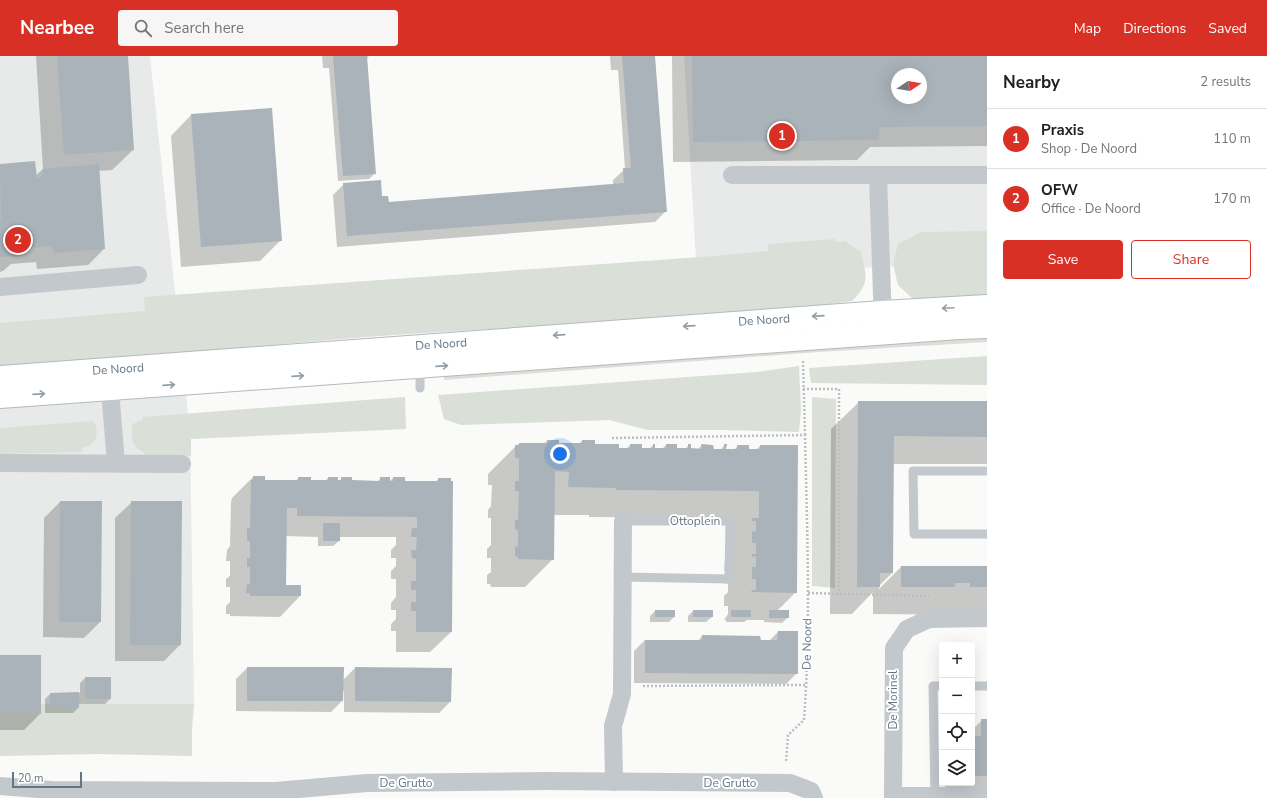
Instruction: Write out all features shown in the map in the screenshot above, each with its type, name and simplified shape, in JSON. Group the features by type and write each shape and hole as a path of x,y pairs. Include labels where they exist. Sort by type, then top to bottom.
{"main road":[{"name":"De Noord","path":"0,397 110,390 419,363 882,312 987,306"},
{"name":"De Noord","path":"0,377 419,363 987,327"}],"street":[{"path":"732,175 987,175"},
{"path":"878,175 882,312 884,333"},
{"path":"0,287 138,275"},
{"name":"De Noord","path":"110,390 116,463"},
{"path":"0,463 182,464"},
{"name":"Ottoplein","path":"614,782 613,726 622,694 623,520"},
{"path":"936,619 987,618"},
{"name":"De Morinel","path":"893,797 894,648 907,629 936,619"},
{"name":"De Grutto","path":"0,786 51,790 276,792 366,783 790,783 812,794"},
{"path":"893,797 987,796"}],"lane":[{"path":"987,471 912,471 914,534 987,534"},
{"name":"Ottoplein","path":"622,577 729,579 730,520 623,520"},
{"path":"935,796 933,686 939,686"},
{"path":"975,686 987,686"}],"path":[{"name":"De Noord","path":"784,783 788,735 804,720 806,685 808,593 803,360"},
{"path":"803,389 839,389 839,594"},
{"path":"612,438 805,435"},
{"path":"808,593 940,596 936,619"},
{"path":"622,686 806,685"}],"shaded area":[{"path":"0,56 150,56 190,433 194,704 192,734 0,735"},
{"path":"684,56 987,56 987,261 697,277"},
{"path":"987,231 987,297 929,302 913,299 898,285 893,264 898,244 921,232"},
{"path":"835,239 836,242 845,241 861,252 866,278 862,289 852,301 750,313 647,321 408,334 154,356 0,366 0,323 145,311 144,297 715,256 768,251 768,244"},
{"path":"987,336 987,342 819,352 444,380 444,377 464,370"},
{"path":"987,356 987,385 811,383 809,368"},
{"path":"799,366 801,410 799,432 648,430 609,420 461,425 444,419 438,395 757,372"},
{"path":"405,397 406,429 191,439 191,456 144,456 144,452 134,445 132,437 133,424 143,420 143,417"},
{"path":"812,397 836,399 835,588 812,586"},
{"path":"93,421 97,430 96,438 87,447 82,448 82,452 0,454 0,428"},
{"path":"0,704 194,704 192,723 192,756 97,754 0,756"}],"building":[{"path":"57,56 128,56 134,150 64,155"},
{"path":"333,56 367,56 376,174 343,176"},
{"path":"622,56 655,56 667,212 347,236 343,183 381,180 382,196 388,196 389,202 624,183 623,168 631,168"},
{"path":"692,56 987,56 987,126 879,127 879,140 693,142"},
{"path":"272,108 282,241 201,247 191,114"},
{"path":"35,161 37,178 42,177 42,169 99,164 105,249 53,253 52,246 20,249 20,256 0,257 0,164"},
{"path":"858,401 987,401 987,437 894,436 893,573 880,573 880,587 857,587"},
{"path":"547,440 559,440 559,443 582,443 582,440 595,440 595,444 619,444 619,448 630,448 630,444 642,444 642,448 653,448 653,444 655,444 655,448 666,448 666,444 677,444 677,448 688,448 688,444 691,444 691,448 702,449 701,444 713,445 714,449 724,449 724,444 727,444 726,449 737,449 737,445 749,445 749,449 760,449 760,445 798,445 797,593 751,592 752,590 756,590 756,579 752,579 752,567 756,567 756,556 752,557 752,554 756,554 756,543 752,543 752,531 756,532 756,521 752,521 752,518 759,518 759,491 616,490 616,488 568,487 569,472 555,471 554,560 518,559 518,557 515,556 515,547 518,546 518,530 515,530 515,520 518,520 519,491 515,491 515,481 519,481 519,458 515,458 515,445 519,445 519,443 547,443"},
{"path":"253,476 265,476 265,480 298,480 298,477 311,477 311,480 328,480 328,477 338,477 338,480 341,480 341,477 352,477 352,480 380,481 380,477 390,477 390,481 393,481 393,477 405,477 405,481 438,481 438,478 451,478 451,481 453,481 452,632 416,632 416,611 411,611 411,602 416,602 416,590 411,590 411,581 416,581 416,559 412,558 411,550 416,550 417,537 411,537 412,528 417,528 417,517 297,516 297,508 287,508 286,585 301,585 301,596 250,596 250,593 246,593 247,584 250,584 250,567 247,567 247,558 250,558 250,541 247,541 247,528 250,528 251,480 253,480"},
{"path":"60,501 102,501 101,622 59,622"},
{"path":"131,501 182,501 181,645 130,645"},
{"path":"323,523 340,523 340,541 323,541"},
{"path":"901,566 987,566 987,587 970,587 970,583 955,583 955,587 901,587"},
{"path":"655,610 675,610 675,617 655,617"},
{"path":"693,610 713,610 713,617 693,617"},
{"path":"731,610 751,610 751,617 731,617"},
{"path":"769,610 789,610 789,618 769,618"},
{"path":"778,631 798,631 798,674 645,673 645,640 702,640 702,635 760,636 761,640 777,640"},
{"path":"0,655 41,655 41,714 0,714"},
{"path":"247,667 344,667 343,701 247,701"},
{"path":"355,667 452,668 451,702 355,701"},
{"path":"85,677 111,677 111,699 85,699"},
{"path":"79,692 79,708 50,708 50,693"},
{"path":"981,719 987,719 987,776 975,776 975,736 981,736"}],"place":[{"name":"Praxis","path":"782,136"},
{"name":"OFW","path":"18,240"}]}
